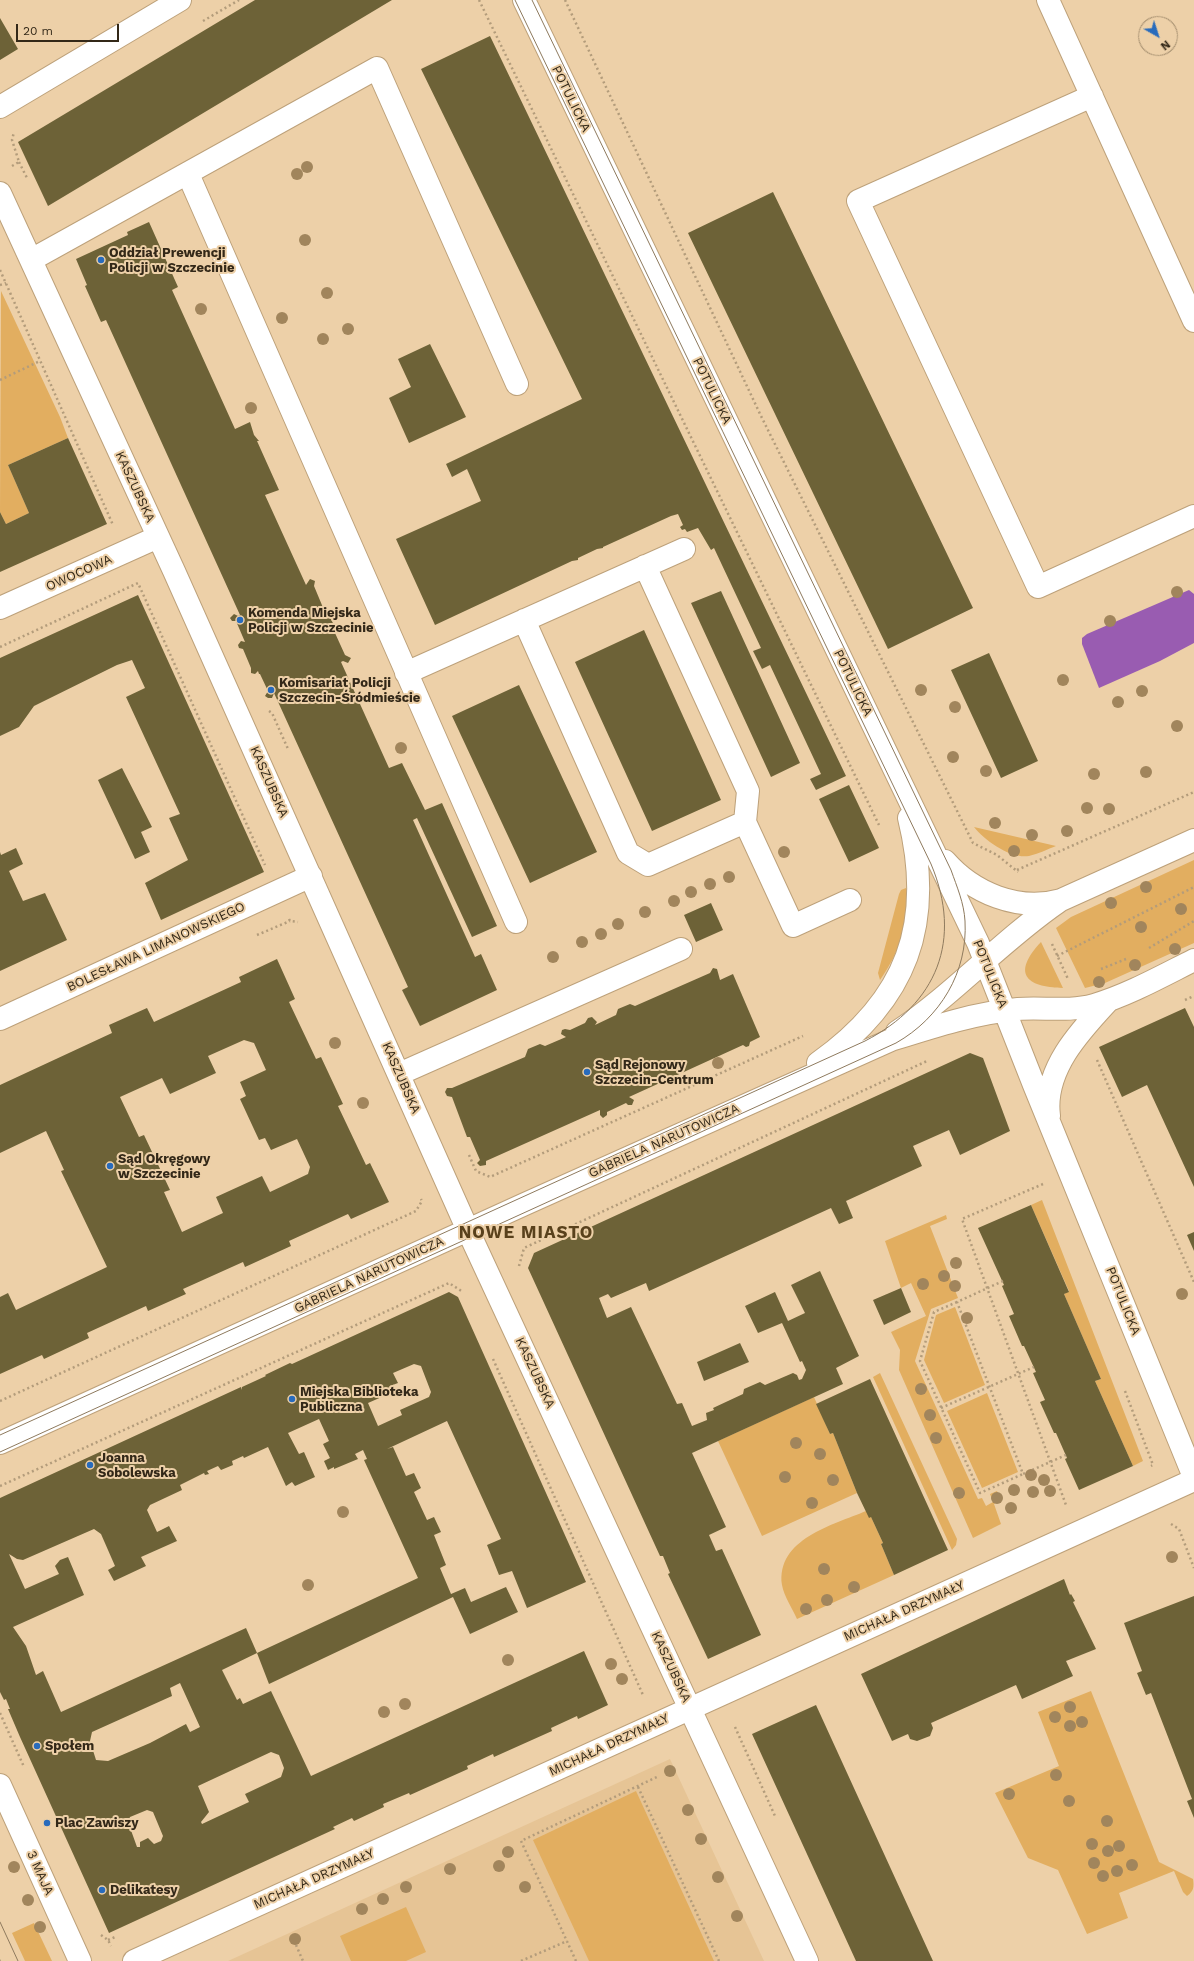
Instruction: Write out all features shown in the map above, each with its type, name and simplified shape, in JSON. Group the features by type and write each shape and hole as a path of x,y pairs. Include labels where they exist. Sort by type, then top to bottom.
{"street":[{"path":"0,108 180,0"},
{"name":"POTULICKA","path":"524,0 986,961 1004,1011 1050,1126 1194,1478"},
{"path":"1048,0 1194,321"},
{"path":"31,260 377,68 517,384"},
{"path":"1092,96 858,201 1038,587 1194,516"},
{"path":"188,174 516,922"},
{"name":"KASZUBSKA","path":"0,193 158,537 311,876 468,1230 807,1961"},
{"name":"OWOCOWA","path":"0,608 158,537"},
{"path":"406,673 684,549"},
{"path":"645,566 748,791 745,822 793,926 850,900"},
{"path":"524,620 628,853 648,865 745,822"},
{"name":"POTULICKA","path":"777,1090 832,1053 857,1031 879,1007 892,988 904,962 917,917 918,879 914,840 900,782"},
{"name":"GABRIELA NARUTOWICZA","path":"927,836 954,872 974,888 994,896 1024,903 1033,904 1061,900"},
{"name":"GABRIELA NARUTOWICZA","path":"870,1049 927,1011 1025,926 1061,900 1194,840"},
{"name":"BOLESŁAWA LIMANOWSKIEGO","path":"0,1019 311,876"},
{"path":"399,1074 682,949"},
{"name":"GABRIELA NARUTOWICZA","path":"0,1444 468,1230 870,1049 909,1034 1004,1011 1082,1007 1093,1005 1110,999 1194,960"},
{"name":"POTULICKA","path":"1050,1126 1048,1107 1055,1076 1076,1037 1110,999"},
{"name":"MICHAŁA DRZYMAŁY","path":"134,1961 1194,1478"},
{"name":"3 MAJA","path":"0,1785 80,1961"}],"path":[{"path":"479,0 880,827"},
{"path":"565,0 761,416 973,844 997,856 1018,870 1194,792"},
{"path":"19,162 29,183"},
{"path":"0,270 114,528"},
{"path":"0,285 6,283"},
{"path":"0,380 40,361"},
{"path":"0,647 138,583 290,921 298,922 302,929"},
{"path":"266,710 272,713 291,756"},
{"path":"1057,956 1194,887"},
{"path":"1148,948 1194,921"},
{"path":"1051,943 1070,983"},
{"path":"1098,971 1127,958"},
{"path":"467,1152 476,1171 490,1177 807,1034"},
{"path":"1096,1058 1194,1282"},
{"path":"521,1271 518,1265 524,1248 929,1060"},
{"path":"1045,1183 962,1219 1066,1505"},
{"path":"0,1401 416,1211 422,1201 419,1195"},
{"path":"1003,1281 934,1312 920,1361 980,1493 1066,1455"},
{"path":"0,1486 449,1283 463,1291 466,1297"},
{"path":"957,1302 1023,1474"},
{"path":"490,1352 643,1695"},
{"path":"941,1408 990,1388 1034,1367"},
{"path":"1170,1523 1179,1529 1194,1568"},
{"path":"576,1961 521,1841 659,1776"},
{"path":"638,1787 719,1961"},
{"path":"521,1961 567,1941"},
{"path":"296,1945 303,1961"}],"shaded area":[{"path":"1,291 60,417 68,438 8,465 29,513 6,524 0,512"},
{"path":"1189,590 1194,594 1194,643 1160,661 1099,688 1082,644 1082,638 1087,634"},
{"path":"974,827 1056,846 1029,856 1014,855 991,843"},
{"path":"1194,860 1194,943 1105,983 1085,988 1056,928 1071,917"},
{"path":"906,888 907,912 902,936 893,959 880,980 878,973 899,894 901,890"},
{"path":"1041,942 1063,988 1039,985 1027,976 1025,970 1027,962"},
{"path":"1042,1200 1143,1461 1133,1466 1095,1381 1101,1379 1064,1294 1069,1291 1031,1205"},
{"path":"946,1215 947,1219 930,1226 958,1298 931,1309 915,1361 978,1499 982,1498 986,1506 993,1502 990,1494 997,1491 1001,1501 994,1504 1001,1524 973,1538 899,1370 900,1350 891,1332 926,1316 911,1283 901,1288 885,1241"},
{"path":"955,1307 985,1385 944,1403 924,1360 936,1315"},
{"path":"880,1373 957,1539 956,1545 952,1550 873,1377"},
{"path":"987,1393 1018,1472 982,1488 947,1411"},
{"path":"814,1397 830,1434 833,1433 857,1493 762,1536 718,1441"},
{"path":"866,1511 871,1517 883,1543 881,1544 894,1575 797,1619 786,1598 782,1585 783,1569 788,1556 797,1545 809,1536 823,1528"},
{"path":"1091,1691 1159,1862 1193,1879 1193,1889 1187,1896 1183,1892 1174,1871 1119,1893 1128,1918 1087,1934 1058,1870 1028,1858 995,1793 1059,1766 1038,1712"},
{"path":"670,1759 764,1961 228,1961"},
{"path":"636,1791 714,1961 589,1961 533,1840"},
{"path":"406,1907 426,1952 406,1961 351,1961 340,1936"},
{"path":"34,1923 52,1961 25,1961 12,1933"}],"building":[{"path":"255,0 392,0 48,206 18,142"},
{"path":"0,18 18,49 0,60"},
{"path":"490,36 846,776 816,790 810,779 821,774 770,665 762,669 753,651 761,648 714,548 711,550 698,528 687,532 685,529 682,530 680,527 683,525 678,514 603,548 597,549 578,558 578,560 572,561 435,625 396,539 481,501 467,469 452,477 446,464 582,399 421,69"},
{"path":"773,192 973,608 888,649 688,233"},
{"path":"149,222 178,287 172,290 235,429 250,422 254,435 259,441 257,441 279,490 265,495 306,585 310,579 315,581 314,586 324,610 326,608 337,632 335,633 345,655 351,658 348,663 343,661 341,662 389,768 402,763 425,810 442,803 497,926 472,937 417,818 413,820 475,957 481,954 497,990 420,1026 402,990 408,987 274,693 272,698 265,696 268,691 260,674 258,671 255,674 251,673 251,668 243,649 239,648 238,645 241,641 245,642 236,621 232,621 230,618 234,614 238,616 240,615 106,320 101,322 85,286 87,285 76,259 128,235 127,232"},
{"path":"430,344 466,417 409,443 389,398 411,387 398,359"},
{"path":"68,438 107,524 0,572 0,512 6,524 29,513 8,465"},
{"path":"721,591 800,763 771,777 691,603"},
{"path":"138,595 264,872 161,920 145,883 188,860 169,818 180,814 126,697 145,688 132,660 117,665 34,706 19,727 0,736 0,658"},
{"path":"644,630 721,800 652,831 575,662"},
{"path":"989,653 1038,761 1001,778 951,670"},
{"path":"519,685 597,852 530,883 452,716"},
{"path":"122,768 152,827 141,832 150,852 135,859 98,780"},
{"path":"849,785 879,848 849,862 819,799"},
{"path":"16,848 23,864 9,871 23,901 45,893 67,940 0,971 0,852 1,855"},
{"path":"711,903 723,930 696,942 684,915"},
{"name":"Sąd Okręgowy w Szczecinie","path":"277,959 295,999 289,1002 316,1059 321,1057 343,1104 338,1106 366,1165 370,1163 389,1202 351,1219 348,1214 289,1241 291,1246 245,1267 243,1262 183,1289 186,1294 148,1311 146,1306 87,1333 89,1338 44,1359 42,1355 0,1374 0,1297 8,1293 16,1310 107,1267 61,1171 64,1170 46,1131 0,1153 0,1085 112,1033 109,1025 147,1008 154,1022 241,982 239,977","holes":["244,1040 254,1043 266,1070 240,1082 246,1096 240,1099 259,1140 265,1138 271,1150 297,1139 310,1167 308,1174 270,1192 262,1176 216,1197 223,1213 182,1232 164,1192 170,1190 144,1135 139,1137 120,1097 162,1078 170,1094 216,1073 208,1056"]},
{"name":"Sąd Rejonowy Szczecin-Centrum","path":"713,968 717,969 720,980 733,974 760,1037 750,1042 749,1046 746,1047 743,1045 629,1097 634,1100 632,1105 628,1105 626,1103 607,1112 607,1115 603,1118 600,1115 600,1110 486,1161 486,1165 480,1166 477,1163 480,1160 470,1137 467,1137 452,1097 447,1096 445,1092 447,1088 452,1088 525,1057 528,1049 540,1044 545,1046 566,1037 561,1034 562,1030 570,1030 585,1023 588,1018 592,1017 597,1022 595,1025 616,1015 618,1009 630,1004 635,1006 710,973"},
{"path":"1185,1008 1194,1027 1194,1187 1147,1085 1122,1097 1099,1047"},
{"path":"970,1053 983,1058 1010,1131 960,1155 949,1130 913,1146 922,1166 846,1201 853,1218 839,1224 831,1208 649,1291 646,1283 611,1298 608,1294 599,1298 607,1318 631,1307 677,1404 682,1403 692,1426 707,1420 706,1413 714,1410 713,1408 743,1394 744,1389 760,1382 765,1385 793,1373 797,1375 799,1380 802,1379 806,1370 802,1361 800,1362 782,1323 758,1333 745,1306 775,1292 788,1321 805,1313 791,1285 820,1271 859,1356 836,1368 843,1384 692,1453 726,1527 709,1535 716,1551 722,1549 761,1635 708,1659 668,1574 670,1573 663,1556 660,1556 528,1268 534,1253"},
{"path":"1031,1205 1069,1292 1064,1294 1101,1379 1095,1381 1133,1466 1079,1490 1065,1459 1067,1458 1056,1433 1054,1433 1040,1402 1045,1400 1033,1373 1036,1372 1024,1346 1022,1346 1009,1316 1014,1314 1002,1286 1004,1285 978,1228"},
{"path":"1194,1232 1194,1251 1187,1235"},
{"path":"901,1288 911,1312 884,1325 873,1300"},
{"path":"449,1292 458,1297 586,1582 527,1608 512,1571 499,1575 487,1545 501,1539 447,1421 387,1449 393,1447 406,1476 414,1473 421,1488 414,1492 427,1520 434,1517 441,1532 434,1535 446,1565 440,1568 451,1594 465,1588 471,1602 506,1587 518,1612 470,1634 453,1597 269,1684 257,1653 222,1670 237,1700 240,1698 243,1704 271,1691 311,1776 584,1651 608,1705 578,1719 577,1716 551,1728 552,1731 494,1757 493,1754 467,1766 468,1769 410,1795 409,1793 383,1804 384,1807 354,1821 352,1818 333,1827 335,1829 109,1933 20,1737 8,1709 10,1709 6,1699 4,1700 0,1692 0,1498 241,1387 242,1390 242,1387 290,1363 292,1364","holes":["414,1364 421,1366 431,1392 429,1397 400,1410 402,1415 378,1426 368,1403 393,1392 390,1386 398,1383 393,1373","319,1419 329,1441 323,1444 330,1458 324,1461 328,1470 358,1459 355,1454 363,1450 367,1459 364,1460 418,1578 257,1653 246,1628 61,1712 43,1671 36,1675 26,1646 13,1627 84,1595 68,1557 60,1560 55,1566 59,1574 25,1589 9,1554 17,1559 23,1560 94,1529 101,1534 115,1566 108,1570 114,1581 146,1566 141,1557 177,1541 169,1526 157,1532 147,1510 150,1505 182,1490 180,1485 204,1473 205,1475 209,1474 207,1471 218,1466 221,1470 233,1465 232,1461 243,1456 244,1458 268,1447 286,1486 292,1482 295,1486 315,1477 304,1452 299,1454 288,1433","180,1683 200,1727 190,1732 186,1724 150,1743 108,1761 96,1760 90,1741 92,1732 172,1696 170,1688","271,1752 279,1755 284,1768 281,1777 245,1794 249,1802 202,1824 201,1822 209,1812 198,1786","147,1810 153,1812 163,1836 161,1841 154,1844 148,1838 140,1842 140,1847 137,1847 128,1822 130,1817"]},
{"path":"740,1343 749,1362 704,1381 697,1362"},
{"path":"870,1379 948,1550 894,1575 881,1544 883,1543 871,1517 869,1518 857,1493 833,1433 830,1434 816,1404"},
{"path":"1064,1579 1070,1595 1071,1594 1075,1601 1073,1602 1096,1649 1066,1661 1073,1676 1022,1699 1016,1685 931,1723 933,1728 930,1736 917,1741 910,1739 908,1734 892,1741 861,1674"},
{"path":"1194,1596 1194,1818 1187,1801 1192,1799 1151,1693 1146,1695 1137,1673 1142,1671 1124,1623"},
{"path":"816,1705 933,1961 856,1961 752,1734"}],"tram line":[{"path":"0,1435 865,1041 890,1026 910,1008 926,989 937,967 943,944 944,919 940,892 931,864 515,0"},
{"path":"0,1452 896,1043 912,1033 926,1021 948,992 956,975 962,958 965,940 965,921 962,901 951,870 532,0"},
{"path":"0,1922 18,1961"}],"place":[{"name":"Oddział Prewencji Policji w Szczecinie","path":"101,260"},
{"name":"Komenda Miejska Policji w Szczecinie","path":"240,620"},
{"name":"Komisariat Policji Szczecin-Śródmieście","path":"271,690"},
{"name":"Sąd Rejonowy Szczecin-Centrum","path":"587,1072"},
{"name":"Sąd Okręgowy w Szczecinie","path":"110,1166"},
{"name":"Miejska Biblioteka Publiczna","path":"292,1399"},
{"name":"Joanna Sobolewska","path":"90,1465"},
{"name":"Społem","path":"37,1746"},
{"name":"Plac Zawiszy","path":"47,1823"},
{"name":"Delikatesy","path":"102,1890"}],"district":[{"name":"NOWE MIASTO","path":"526,1233"}]}
